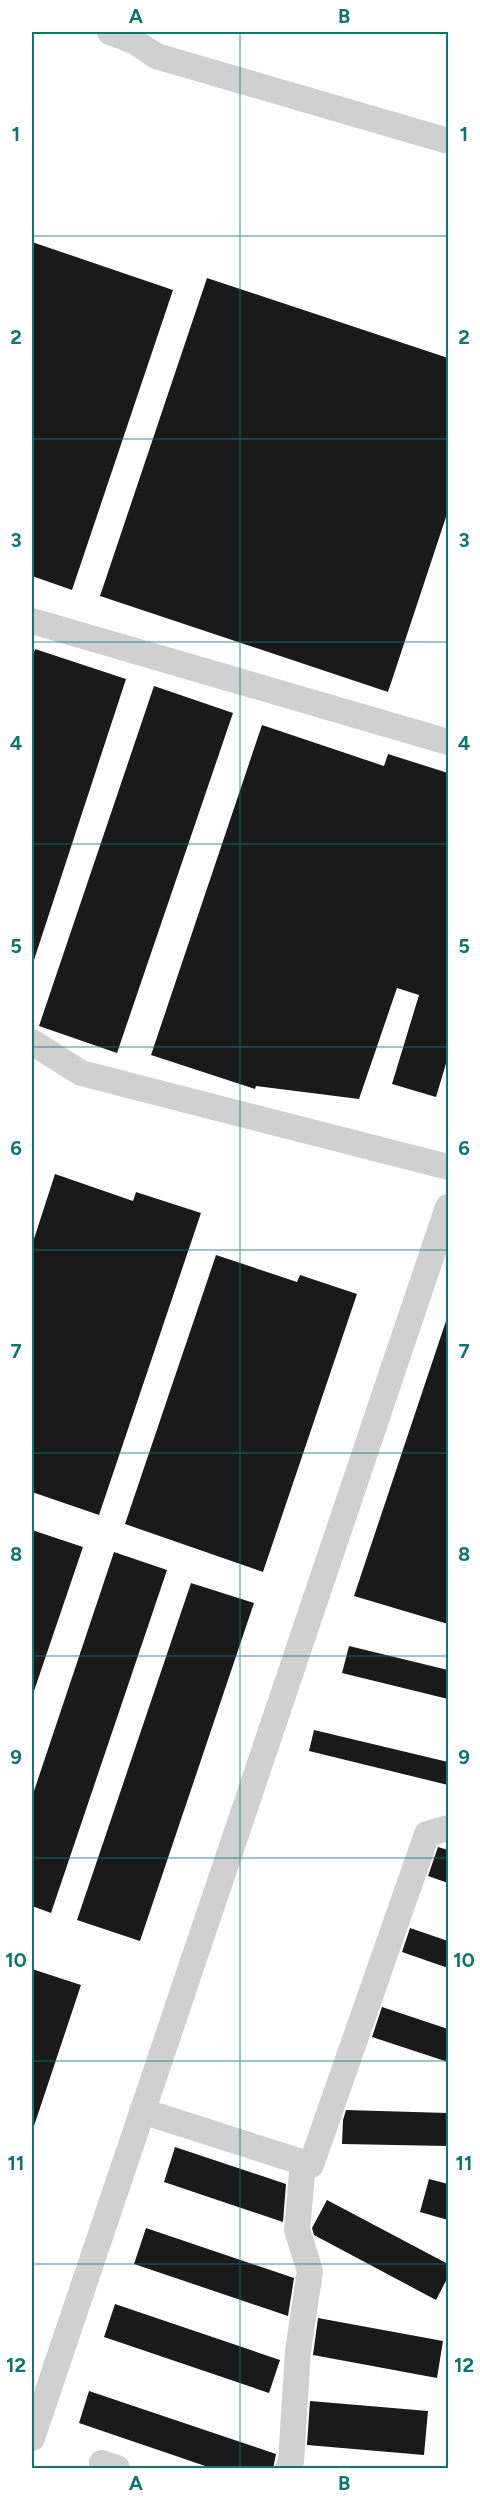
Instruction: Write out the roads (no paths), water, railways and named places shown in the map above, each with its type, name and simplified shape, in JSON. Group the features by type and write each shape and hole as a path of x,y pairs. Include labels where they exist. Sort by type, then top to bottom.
{"street":[{"path":"110,32 134,41 156,56 448,141"},
{"path":"32,621 448,742"},
{"path":"32,1042 81,1073 448,1167"},
{"path":"32,2438 448,1207"},
{"path":"142,2110 311,2165 427,1834 448,1828"},
{"path":"288,2469 291,2462 298,2351 310,2271 297,2230 303,2162"}]}
